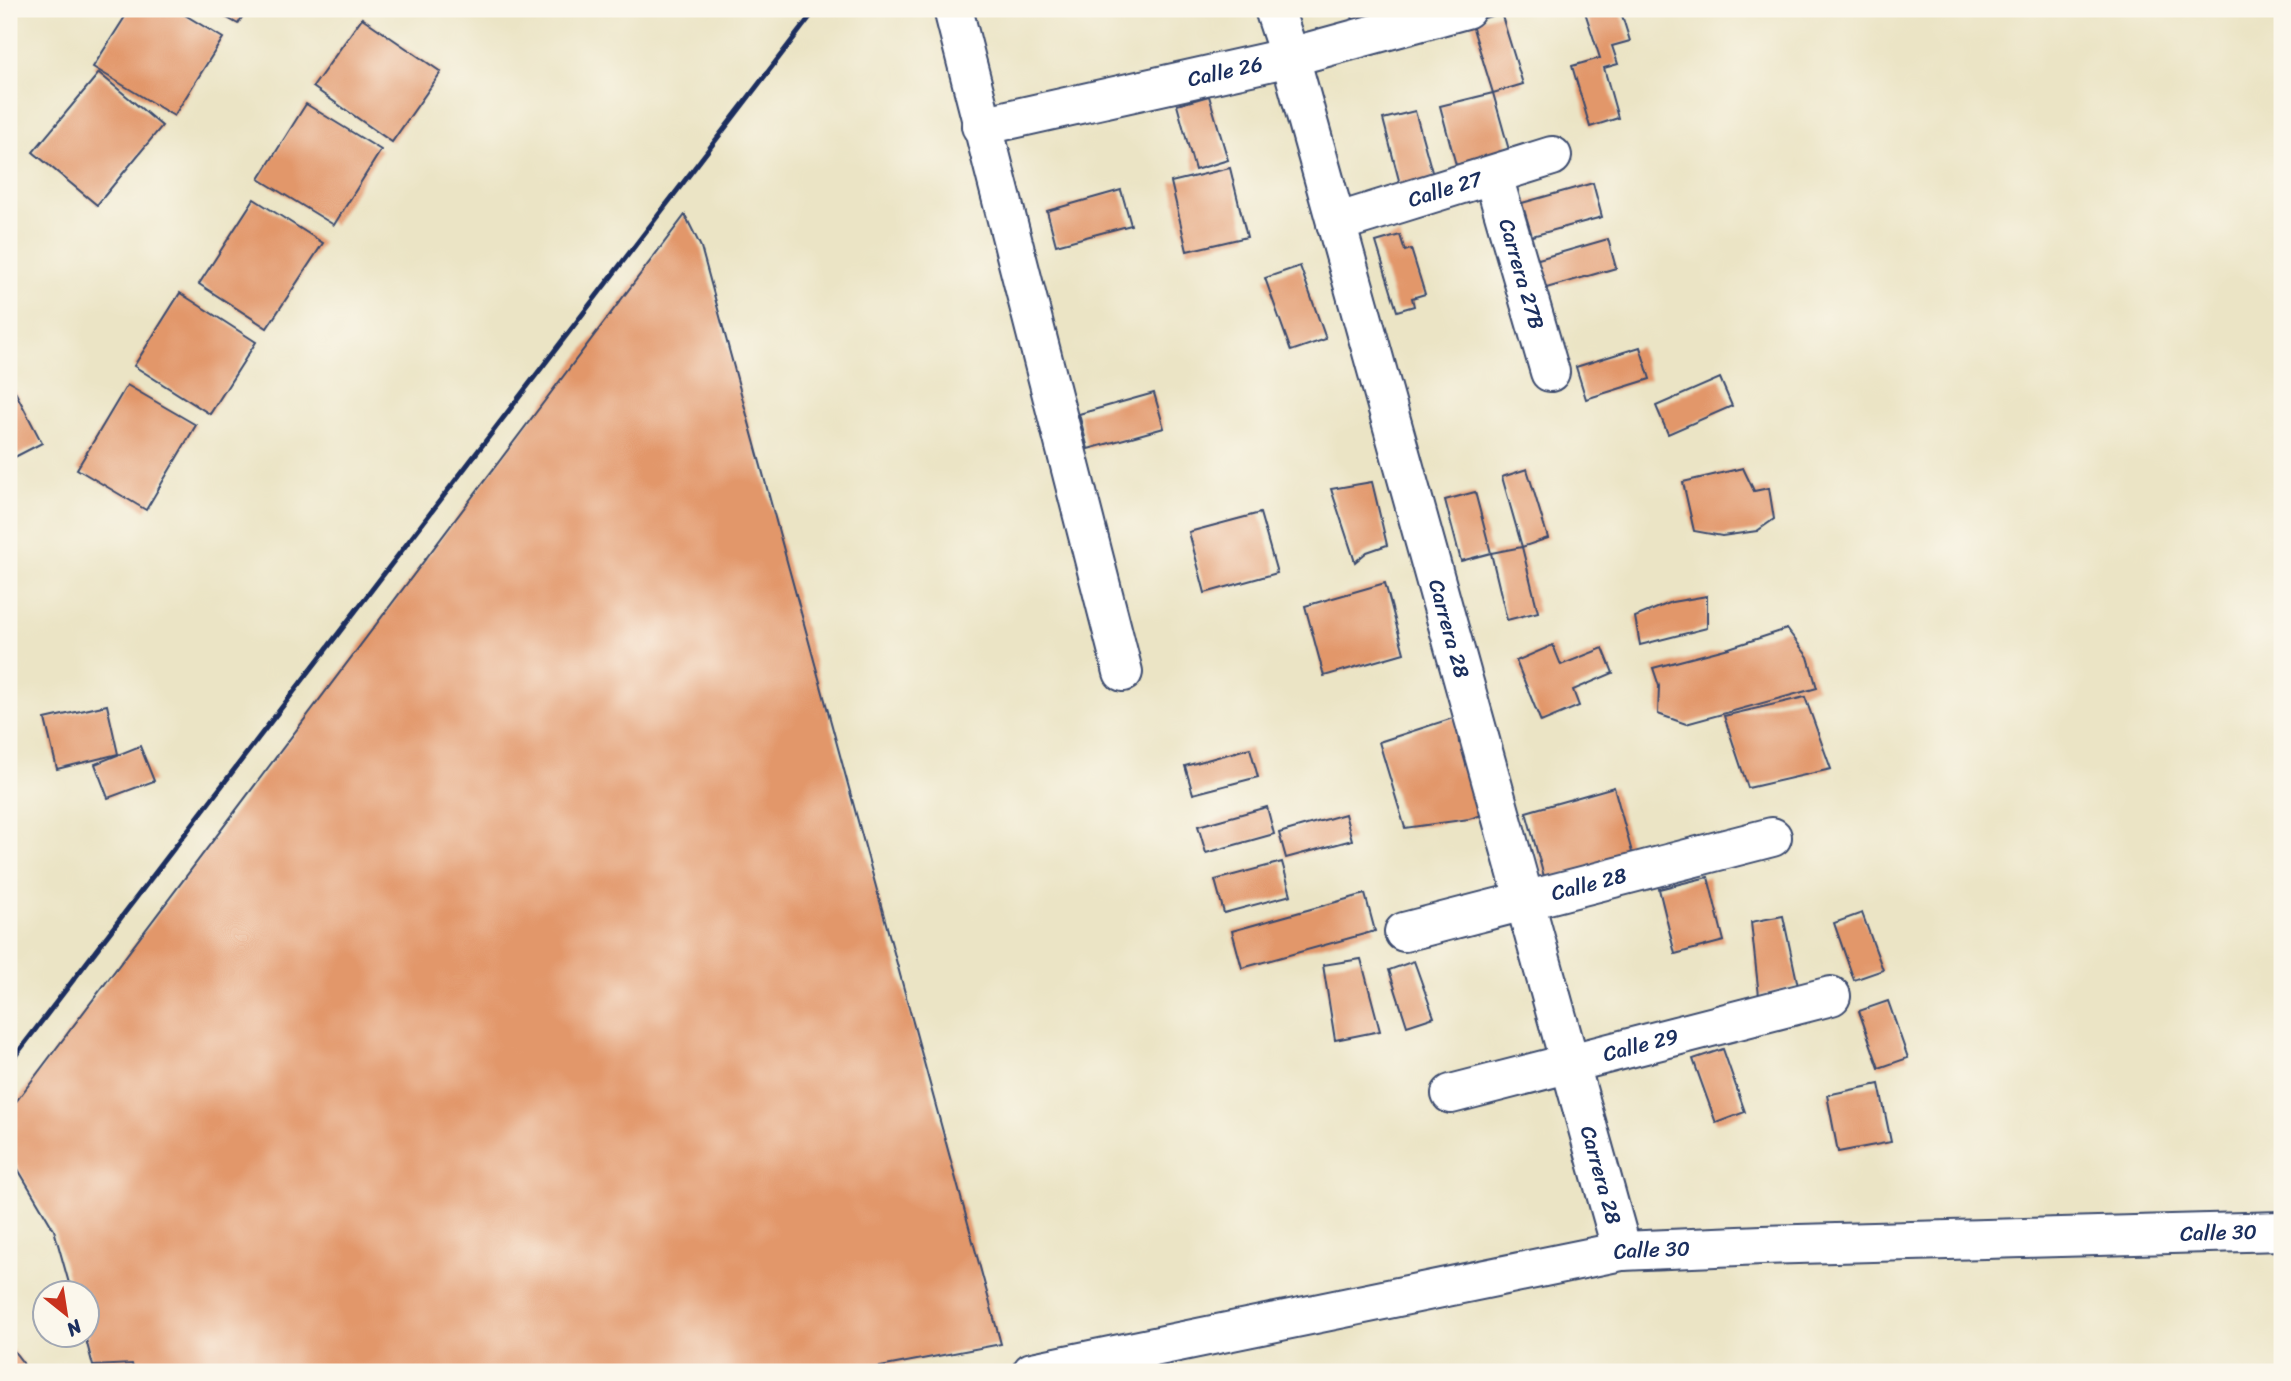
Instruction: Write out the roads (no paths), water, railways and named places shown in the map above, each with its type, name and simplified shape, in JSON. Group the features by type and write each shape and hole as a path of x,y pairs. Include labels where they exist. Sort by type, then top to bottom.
{"street":[{"path":"953,9 1122,672"},
{"name":"Carrera 28","path":"1274,9 1290,57 1622,1251"},
{"name":"Calle 26","path":"982,126 1290,57 1466,9"},
{"name":"Calle 27","path":"1336,223 1552,156"},
{"name":"Carrera 27B","path":"1493,176 1550,372"},
{"name":"Calle 28","path":"1404,932 1772,837"},
{"name":"Calle 29","path":"1451,1094 1831,996"},
{"name":"Calle 30","path":"1032,1372 1622,1251 2282,1231"}],"railway":[{"path":"9,1064 816,9"}]}
